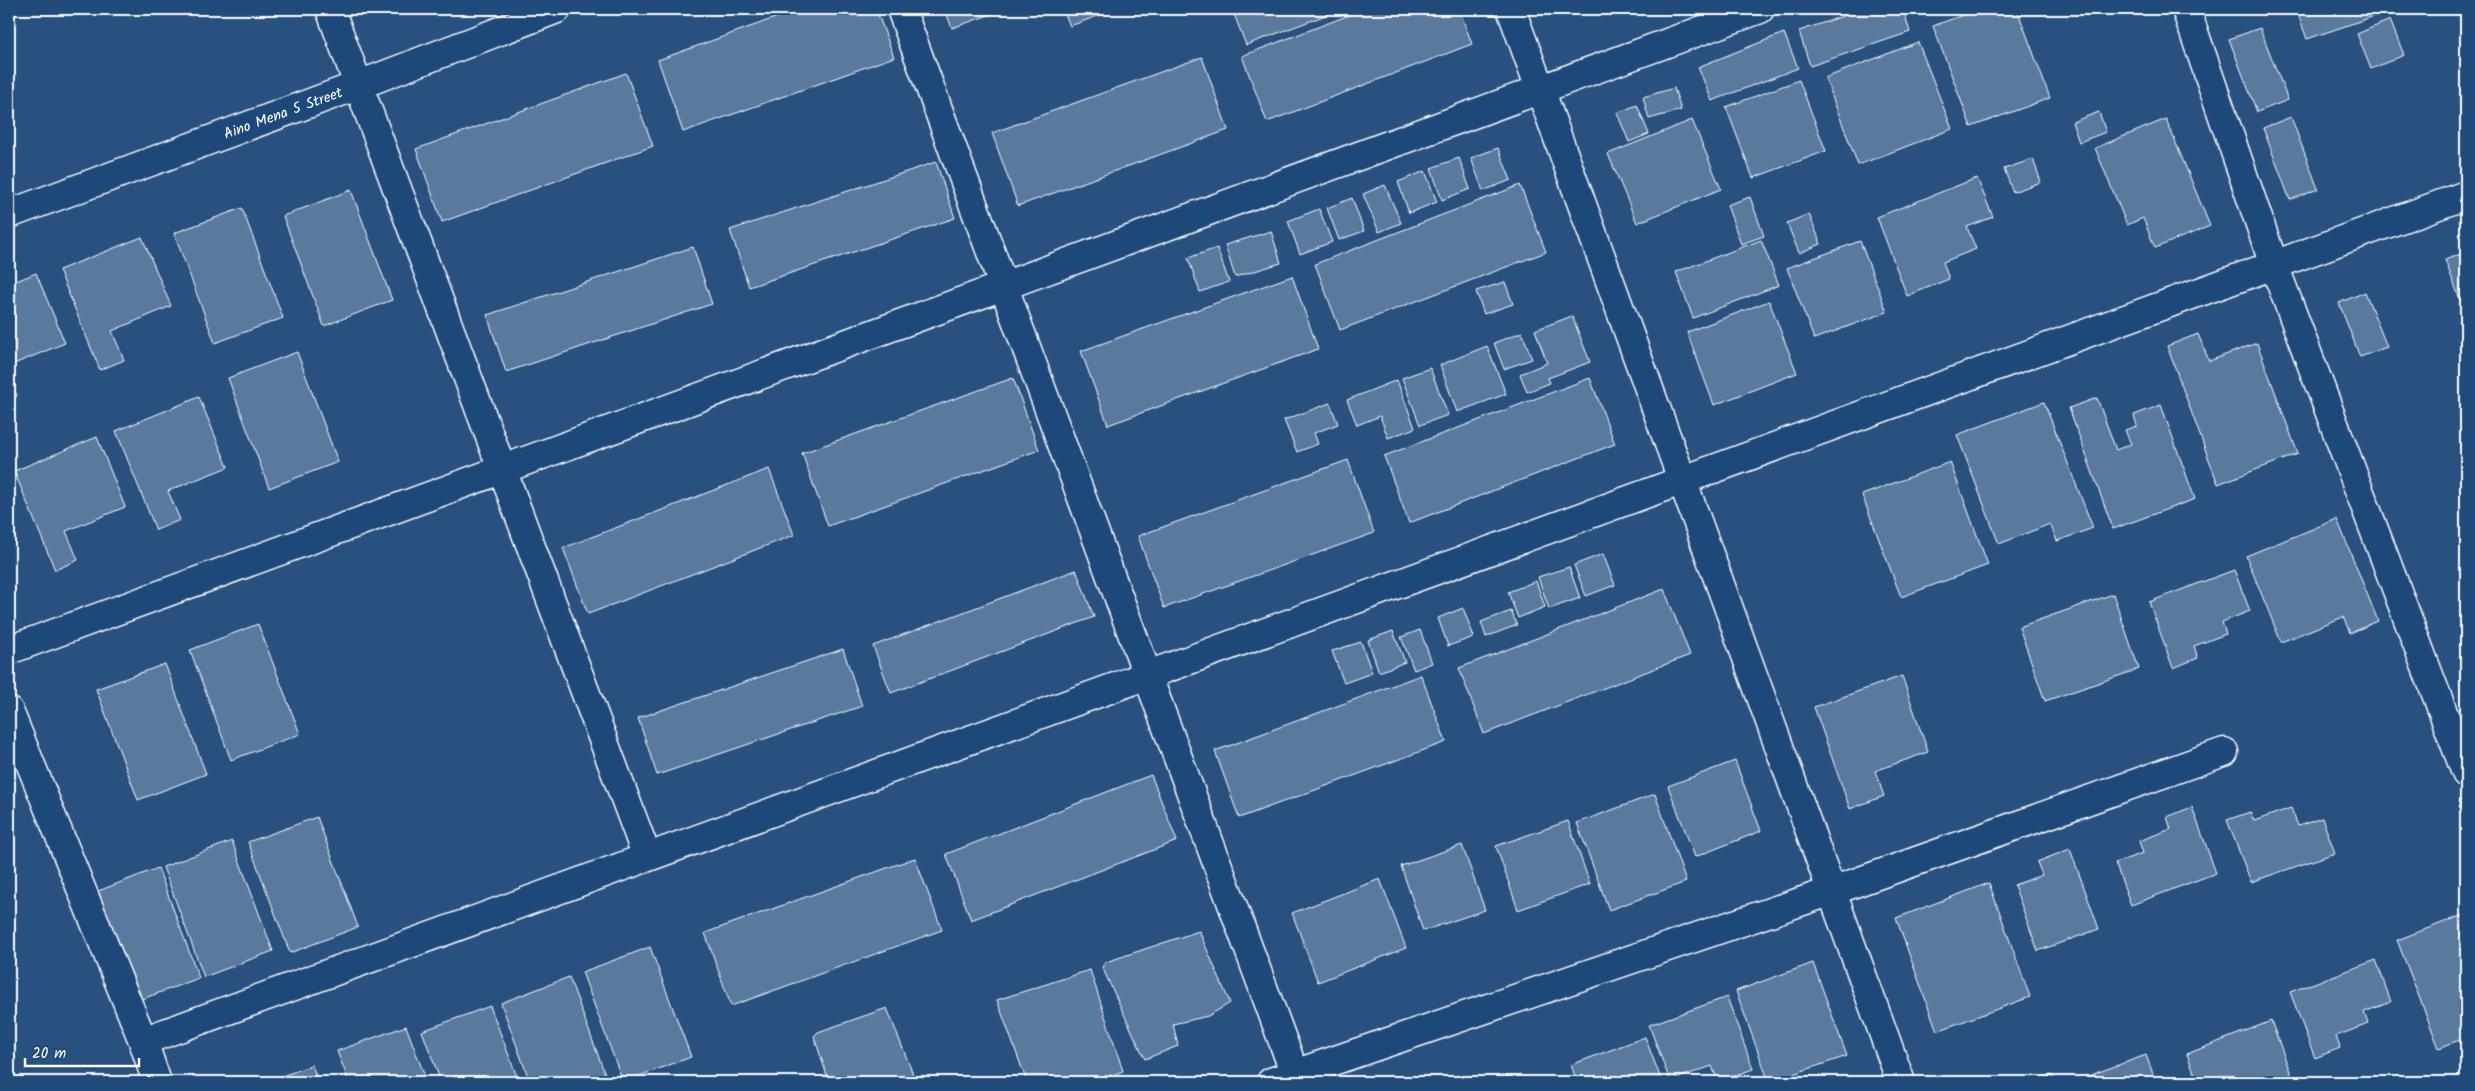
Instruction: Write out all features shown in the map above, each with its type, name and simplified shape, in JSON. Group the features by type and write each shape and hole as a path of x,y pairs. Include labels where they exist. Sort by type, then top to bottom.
{"street":[{"path":"330,9 648,857"},
{"name":"Aino Mena 5 Street","path":"9,214 359,85 557,9"},
{"path":"901,9 1147,675 1283,1078 1832,892 2224,752"},
{"path":"1511,9 1901,1082"},
{"path":"9,650 1760,9"},
{"path":"2186,9 2274,265 2466,773"},
{"path":"143,1041 2466,195"},
{"path":"9,711 143,1041 157,1082"}],"building":[{"path":"800,9 876,9 894,57 683,132 658,60"},
{"path":"945,9 1006,9 952,28"},
{"path":"1063,9 1117,9 1070,26"},
{"path":"1232,9 1342,9 1246,45"},
{"path":"1365,9 1459,9 1472,44 1267,122 1242,56"},
{"path":"1864,9 1903,9 1910,32 1810,66 1799,31"},
{"path":"1979,9 2017,9 2050,98 1971,127 1933,26"},
{"path":"2296,9 2395,9 2307,39"},
{"path":"2390,20 2404,55 2371,69 2357,34"},
{"path":"2260,28 2288,100 2257,112 2229,39"},
{"path":"1784,33 1798,68 1712,101 1698,67"},
{"path":"1918,42 1952,129 1858,165 1825,78"},
{"path":"1202,57 1228,130 1018,206 992,133"},
{"path":"626,73 653,146 442,222 416,149"},
{"path":"1799,80 1826,151 1753,178 1726,107"},
{"path":"1674,88 1681,110 1649,119 1643,97"},
{"path":"1637,105 1649,134 1629,142 1617,113"},
{"path":"2099,112 2106,132 2079,142 2072,122"},
{"path":"2291,117 2318,189 2290,200 2263,128"},
{"path":"2166,119 2210,226 2155,248 2143,218 2127,225 2095,148"},
{"path":"1692,120 1721,189 1637,223 1608,154"},
{"path":"1498,148 1511,180 1483,191 1471,158"},
{"path":"1459,158 1470,189 1442,200 1431,168"},
{"path":"2033,159 2041,182 2013,192 2004,169"},
{"path":"936,162 955,218 749,287 730,230"},
{"path":"1425,171 1437,202 1409,213 1398,182"},
{"path":"1977,178 1993,217 1967,227 1976,249 1943,262 1949,279 1907,296 1877,217"},
{"path":"1385,185 1401,223 1379,232 1363,194"},
{"path":"1520,185 1546,252 1340,330 1315,264"},
{"path":"351,190 392,300 324,326 283,216"},
{"path":"1750,197 1764,236 1741,244 1727,205"},
{"path":"1352,198 1364,231 1339,240 1327,208"},
{"path":"242,208 283,318 215,343 174,233"},
{"path":"1319,209 1332,242 1300,254 1288,221"},
{"path":"1809,214 1821,244 1799,253 1787,223"},
{"path":"1271,231 1281,263 1235,277 1225,245"},
{"path":"142,237 171,306 112,331 124,360 100,370 59,270"},
{"path":"1761,240 1779,285 1693,318 1676,272"},
{"path":"1860,241 1887,312 1814,339 1787,268"},
{"path":"693,247 712,304 506,372 487,315"},
{"path":"1217,248 1229,282 1200,292 1188,258"},
{"path":"2466,252 2466,309 2464,310 2445,260"},
{"path":"36,273 65,343 9,366 9,284"},
{"path":"1292,276 1318,349 1108,425 1081,351"},
{"path":"1505,282 1513,304 1484,314 1476,291"},
{"path":"2365,292 2387,347 2360,357 2339,303"},
{"path":"1769,301 1797,373 1714,405 1687,332"},
{"path":"1572,316 1590,362 1548,378 1550,383 1527,392 1520,374 1547,363 1535,330"},
{"path":"1522,332 1532,359 1504,369 1494,343"},
{"path":"2198,334 2209,361 2257,343 2298,454 2218,484 2167,346"},
{"path":"1487,346 1506,394 1457,412 1440,365"},
{"path":"297,352 338,462 269,488 228,378"},
{"path":"1430,368 1448,415 1420,425 1402,378"},
{"path":"9,375 17,396 9,400"},
{"path":"1013,378 1039,450 828,526 802,453"},
{"path":"1590,378 1615,444 1409,523 1384,456"},
{"path":"1397,380 1415,428 1388,438 1380,416 1357,425 1347,400"},
{"path":"199,397 228,467 168,491 180,520 156,530 116,431"},
{"path":"2097,398 2116,450 2131,444 2125,430 2137,426 2134,415 2161,405 2195,499 2113,529 2069,408"},
{"path":"2044,402 2093,528 2057,541 2050,524 1999,544 1957,435"},
{"path":"1330,403 1338,424 1314,433 1318,444 1297,452 1284,420"},
{"path":"97,437 125,507 66,531 78,560 55,570 14,471"},
{"path":"1348,460 1374,533 1164,608 1138,536"},
{"path":"1950,462 1988,565 1901,597 1862,495"},
{"path":"769,469 794,535 588,614 563,548"},
{"path":"2337,519 2378,621 2350,633 2343,617 2281,642 2246,556"},
{"path":"1603,554 1615,585 1586,596 1574,565"},
{"path":"1569,567 1580,598 1549,609 1538,577"},
{"path":"1076,570 1094,617 891,693 873,646"},
{"path":"2234,570 2250,611 2222,622 2226,634 2194,646 2198,658 2173,668 2149,602"},
{"path":"1536,581 1545,607 1518,618 1508,592"},
{"path":"1664,589 1690,655 1484,734 1459,668"},
{"path":"2113,594 2139,669 2045,701 2019,627"},
{"path":"1463,608 1474,637 1448,646 1438,618"},
{"path":"1511,611 1517,625 1486,637 1481,622"},
{"path":"258,624 300,734 231,760 190,650"},
{"path":"1420,630 1432,663 1414,670 1401,637"},
{"path":"1393,631 1405,662 1379,672 1368,640"},
{"path":"1361,642 1372,673 1344,683 1332,651"},
{"path":"843,649 862,706 657,775 638,718"},
{"path":"165,664 206,774 138,800 96,689"},
{"path":"1421,675 1446,742 1239,818 1215,751"},
{"path":"1902,676 1928,752 1875,771 1884,796 1850,809 1814,707"},
{"path":"1735,761 1761,831 1695,857 1668,786"},
{"path":"1151,775 1177,841 971,920 946,854"},
{"path":"1655,794 1686,882 1609,910 1577,823"},
{"path":"2192,807 2216,873 2131,905 2115,863 2143,853 2139,841 2171,829 2167,817"},
{"path":"2291,808 2298,826 2322,818 2335,853 2251,882 2227,820 2250,812 2254,821"},
{"path":"317,817 358,927 290,953 248,842"},
{"path":"1568,821 1590,884 1518,910 1496,846"},
{"path":"232,841 273,951 204,977 163,867"},
{"path":"1462,845 1485,910 1423,931 1401,866"},
{"path":"2070,849 2099,929 2038,951 2014,885 2042,875 2037,862"},
{"path":"915,858 942,930 731,1006 705,933"},
{"path":"158,868 199,978 134,1002 93,893"},
{"path":"1380,879 1406,948 1318,982 1292,913"},
{"path":"1989,883 2030,997 1937,1031 1896,918"},
{"path":"2466,914 2466,1050 2462,1039 2439,1048 2397,940"},
{"path":"1199,931 1230,1003 1208,1016 1173,1024 1178,1046 1145,1059 1102,967 1106,962"},
{"path":"650,947 691,1057 623,1082 582,972"},
{"path":"2376,960 2391,1002 2364,1012 2368,1024 2336,1036 2340,1048 2315,1058 2290,992"},
{"path":"1813,963 1847,1056 1769,1082 1736,991"},
{"path":"1090,970 1123,1071 1094,1082 1027,1082 997,1000"},
{"path":"569,977 608,1082 530,1082 501,1003"},
{"path":"1727,997 1753,1069 1718,1082 1712,1066 1670,1081 1649,1025"},
{"path":"490,1006 519,1082 441,1082 422,1031"},
{"path":"887,1008 916,1082 829,1082 814,1036 818,1032"},
{"path":"2271,1021 2294,1082 2227,1082 2225,1080 2198,1082 2187,1054"},
{"path":"406,1026 427,1082 349,1082 337,1051"},
{"path":"1645,1037 1662,1082 1577,1082 1571,1065"},
{"path":"2146,1055 2156,1082 2087,1082 2085,1077"},
{"path":"312,1065 318,1082 266,1082"},
{"path":"2052,1075 2055,1082 2031,1082"}]}
